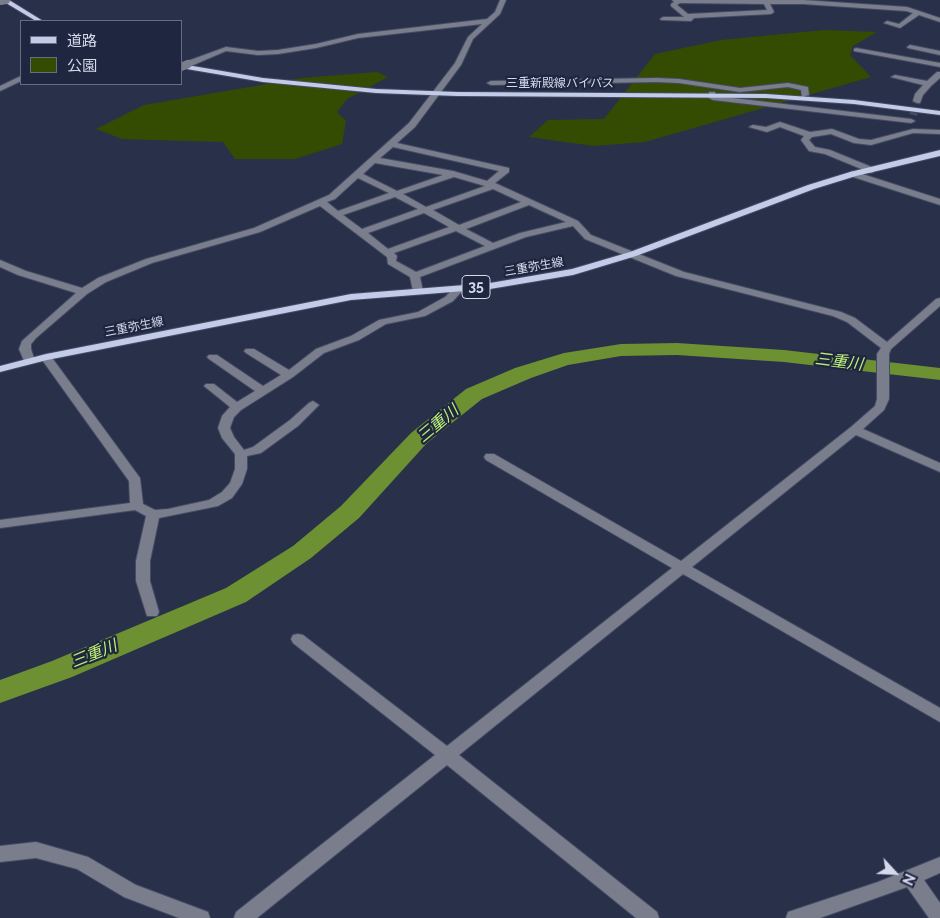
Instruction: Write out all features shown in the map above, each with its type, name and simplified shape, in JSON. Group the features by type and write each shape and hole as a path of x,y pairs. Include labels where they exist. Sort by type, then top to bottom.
{"main road":[{"path":"5,0 38,20"},
{"name":"三重新殿線バイパス","path":"184,65 255,78 327,87 435,94 712,94 804,98 940,113"},
{"name":"三重弥生線","path":"0,369 29,360 352,297 490,286 551,277 633,254 811,187 853,174 940,153"}],"street":[{"path":"0,1 5,0"},
{"path":"29,360 25,349 26,343 83,292 102,280 132,266 257,230 322,203 357,175 412,125 458,63 470,38 498,13 503,0"},
{"path":"766,3 771,12 690,16 687,16 673,5 677,1 847,3 907,10 940,20"},
{"path":"810,3 814,10"},
{"path":"887,23 901,26 920,14 940,13"},
{"path":"663,19 691,19 690,16"},
{"path":"184,65 226,49 278,52 316,46 358,36 490,21"},
{"path":"910,47 940,53"},
{"path":"904,59 919,48"},
{"path":"856,50 940,66"},
{"path":"872,61 888,62 939,75"},
{"path":"916,101 919,94 939,75"},
{"path":"894,77 940,85"},
{"path":"0,89 20,79"},
{"path":"491,83 656,80 679,81 740,90 788,85 805,89 805,102 828,126 857,141 871,143 913,131 940,132"},
{"path":"712,94 714,98 805,102 912,118 940,125"},
{"path":"752,126 767,130 780,124 810,135"},
{"path":"828,126 810,135 805,140 812,149 827,152 871,170"},
{"path":"362,232 491,185 506,170 391,144"},
{"path":"374,160 453,174 491,185 574,224 588,237 680,274 837,314 851,320 885,350"},
{"path":"337,214 453,174"},
{"path":"853,174 940,202"},
{"path":"357,175 367,178 493,246"},
{"path":"322,203 388,252 392,256 392,262 415,276 418,291"},
{"path":"388,252 527,203"},
{"path":"415,276 536,231 574,224"},
{"path":"0,262 22,273 83,292"},
{"path":"0,524 137,506 153,514 168,513 213,503 227,495 236,484 241,469 241,454 228,438 224,428 228,416 237,407 289,375 320,352 355,338 383,322 421,314 449,299 458,289"},
{"path":"244,918 855,430 880,407 883,399 885,350 940,301"},
{"path":"250,352 289,375"},
{"path":"46,357 135,481 137,506"},
{"path":"213,357 262,391"},
{"path":"210,386 237,407"},
{"path":"241,454 257,450 294,423 313,404"},
{"path":"855,430 940,468"},
{"path":"490,456 940,716"},
{"path":"152,612 143,581 143,561 153,514"},
{"path":"298,639 447,755 650,918"},
{"path":"0,854 36,850 82,862 130,891 201,918"},
{"path":"795,918 881,889 940,864"},
{"path":"911,876 940,918"}],"green space":[{"path":"824,30 877,32 853,46 850,55 871,77 645,142 594,146 529,137 548,120 604,119 655,54 721,40"},
{"path":"377,72 388,77 347,99 337,112 346,121 342,144 295,159 235,159 223,142 122,139 96,129 144,105 302,78"}],"waterway":[{"name":"三重川","path":"0,692 62,669 236,595 302,552 350,512 419,438 474,394 523,373 564,359 621,350 677,349 784,356 940,374"}],"tunnel":[{"path":"913,115 917,101"}]}
